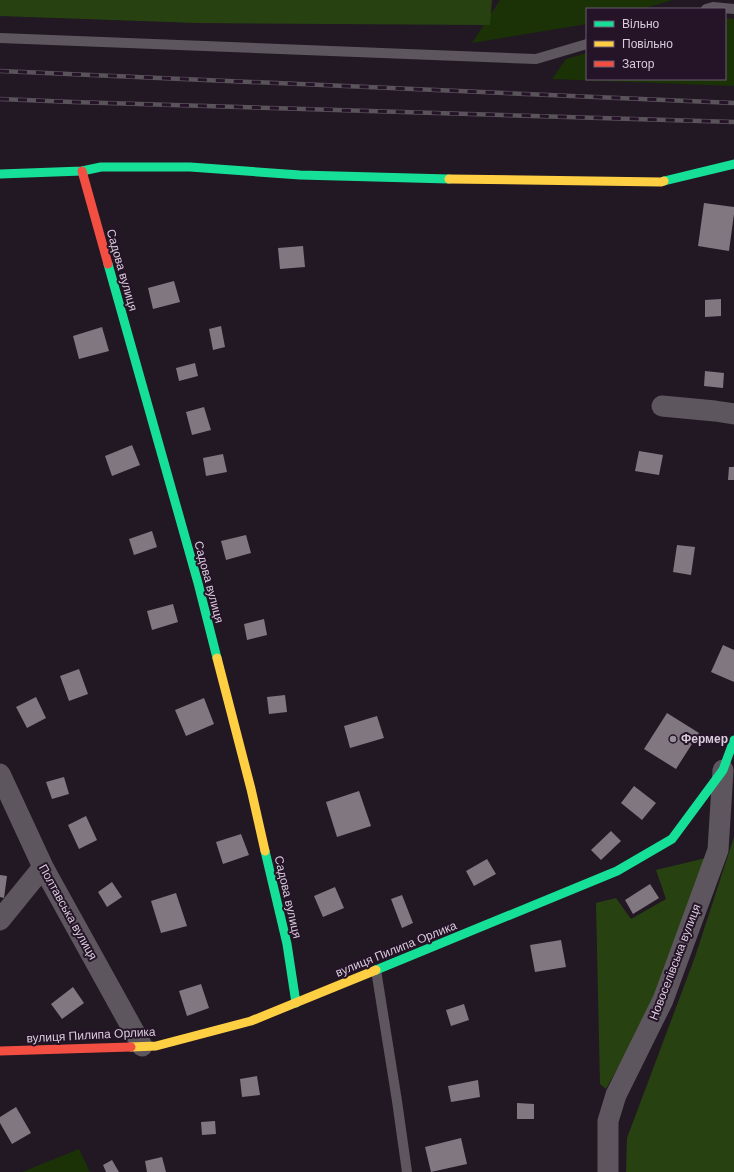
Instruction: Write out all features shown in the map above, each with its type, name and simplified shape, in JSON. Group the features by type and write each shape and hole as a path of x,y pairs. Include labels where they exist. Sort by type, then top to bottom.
{"street":[{"path":"0,174 82,171 101,167 190,166 300,174 468,179 661,182 734,164"},
{"name":"Садова вулиця","path":"82,171 198,583 249,782 287,944 296,1003"},
{"path":"662,406 734,414"},
{"name":"вулиця Пилипа Орлика","path":"0,1051 156,1046 251,1022 617,871 672,839 723,770 734,740"},
{"name":"Новоселівська вулиця","path":"608,1172 608,1121 616,1095 662,1000 718,850 723,770"},
{"name":"Полтавська вулиця","path":"0,774 43,867 142,1046"},
{"path":"0,920 43,867"}],"lane":[{"path":"710,8 724,8"},
{"path":"0,38 536,59 586,44"},
{"path":"376,970 407,1172"}],"green space":[{"path":"0,0 492,0 490,25 196,23 0,16"},
{"path":"500,0 673,0 645,8 586,8 586,24 472,43"},
{"path":"726,18 734,19 734,86 552,79 566,59 586,53 586,80 726,80"},
{"path":"734,837 734,1172 626,1172 627,1138 695,957"},
{"path":"710,857 651,1008 606,1089 600,1084 596,903 616,898 631,919 666,899 656,870"},
{"path":"79,1149 90,1172 22,1172"}],"building":[{"path":"704,203 734,207 729,251 698,246"},
{"path":"303,246 305,267 280,269 278,248"},
{"path":"174,281 180,302 153,309 148,288"},
{"path":"721,299 721,316 705,317 705,300"},
{"path":"221,326 225,347 213,350 209,329"},
{"path":"102,327 109,351 79,359 73,336"},
{"path":"195,363 198,376 179,381 176,368"},
{"path":"705,371 724,373 723,388 704,386"},
{"path":"204,407 211,430 192,435 186,412"},
{"path":"132,445 140,465 112,476 105,456"},
{"path":"639,451 663,455 659,475 635,471"},
{"path":"223,454 227,472 206,476 203,458"},
{"path":"729,467 734,467 734,480 728,480"},
{"path":"152,531 157,547 134,555 129,539"},
{"path":"246,535 251,553 226,560 221,541"},
{"path":"677,545 695,547 691,575 673,572"},
{"path":"173,604 178,622 152,630 147,611"},
{"path":"264,619 267,635 247,640 244,624"},
{"path":"723,645 734,650 734,682 711,672"},
{"path":"79,669 88,694 69,701 60,676"},
{"path":"285,695 287,712 269,714 267,697"},
{"path":"36,697 46,718 27,728 16,707"},
{"path":"204,698 214,724 186,736 175,710"},
{"name":"Фермер","path":"667,713 699,733 676,769 644,749"},
{"path":"377,716 384,738 350,748 344,726"},
{"path":"64,777 69,794 52,799 46,782"},
{"path":"634,786 656,803 642,820 621,803"},
{"path":"359,791 371,826 337,837 326,802"},
{"path":"86,816 97,840 79,849 68,825"},
{"path":"611,831 621,841 601,860 591,850"},
{"path":"241,834 249,855 223,864 216,842"},
{"path":"487,859 496,874 474,886 466,871"},
{"path":"0,875 7,876 4,898 0,897"},
{"path":"112,882 122,897 107,907 98,892"},
{"path":"650,884 659,898 633,914 625,900"},
{"path":"335,887 344,908 323,917 314,896"},
{"path":"176,893 187,926 161,933 151,901"},
{"path":"402,895 413,923 402,928 391,899"},
{"path":"561,940 566,967 535,972 530,945"},
{"path":"201,984 209,1008 187,1016 179,991"},
{"path":"73,987 84,1003 62,1019 51,1004"},
{"path":"464,1004 469,1020 451,1026 446,1010"},
{"path":"257,1076 260,1095 242,1097 240,1079"},
{"path":"478,1080 480,1097 451,1102 448,1086"},
{"path":"517,1103 534,1104 534,1119 517,1119"},
{"path":"16,1107 31,1133 12,1144 0,1123 0,1117"},
{"path":"215,1121 216,1134 202,1135 201,1122"},
{"path":"461,1138 467,1164 431,1172 425,1147"},
{"path":"162,1157 166,1172 147,1172 145,1161"},
{"path":"112,1160 119,1172 106,1172 103,1165"}],"railway":[{"path":"0,71 734,103"},
{"path":"0,99 734,122"}],"traffic: fast":[{"path":"664,181 734,164"},
{"path":"0,174 82,171 101,167 190,167 300,175 449,179"},
{"path":"108,264 198,583 217,658"},
{"path":"376,970 617,871 672,839 723,770 734,740"},
{"path":"265,851 287,944 296,1003"}],"traffic: slow":[{"path":"449,179 664,181"},
{"path":"217,658 251,789 265,851"},
{"path":"131,1047 156,1046 251,1021 376,970"}],"traffic: jam":[{"path":"82,171 108,264"},
{"path":"0,1051 131,1047"}],"place":[{"name":"Фермер","path":"673,739"}]}
